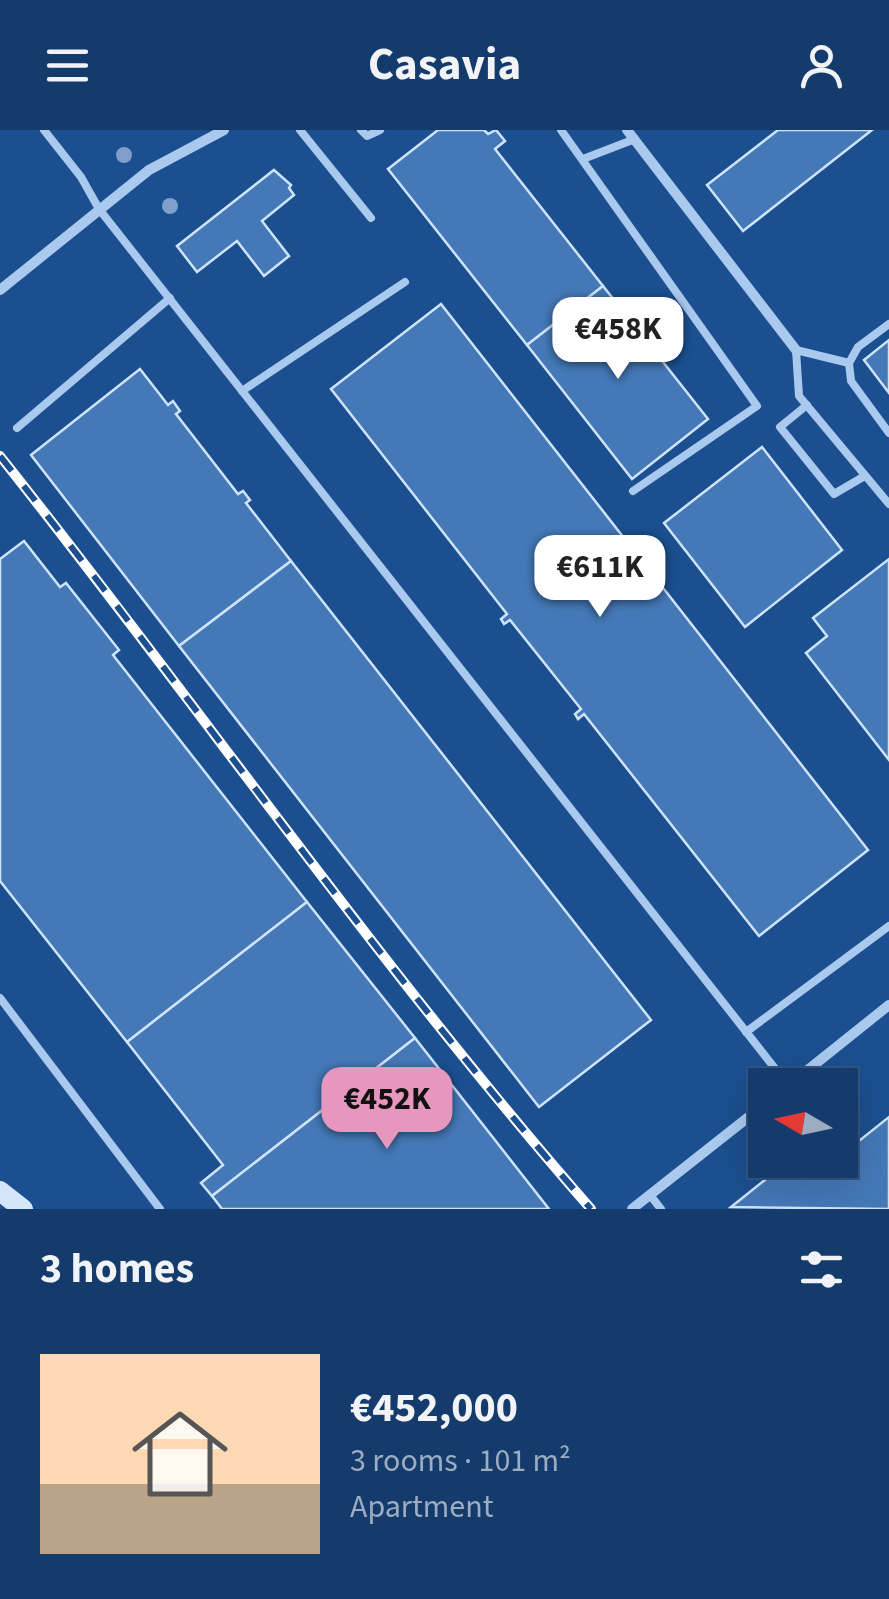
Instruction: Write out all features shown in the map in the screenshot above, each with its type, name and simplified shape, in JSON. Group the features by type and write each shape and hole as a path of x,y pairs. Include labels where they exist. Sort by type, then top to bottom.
{"street":[{"path":"0,290 149,170 224,130"},
{"path":"631,135 796,350"},
{"path":"810,1068 889,1006"},
{"path":"632,1209 748,1117"},
{"path":"0,1191 23,1209"}],"lane":[{"path":"44,130 82,177 99,209 775,1068"},
{"path":"300,130 370,218"},
{"path":"361,130 366,136 380,130"},
{"path":"561,130 757,406 633,490"},
{"path":"582,159 631,135"},
{"path":"242,391 405,282"},
{"path":"17,428 170,298"},
{"path":"889,324 858,347 849,362 851,380 889,432"},
{"path":"849,362 796,350 799,396 889,504"},
{"path":"807,405 780,427 834,494 864,477"},
{"path":"746,1032 889,926"},
{"path":"0,998 160,1209"},
{"path":"650,1195 661,1209"}],"building":[{"path":"438,130 484,130 488,134 496,130 505,141 495,149 603,286 527,345 388,169"},
{"path":"778,130 872,130 743,231 707,185"},
{"path":"274,170 291,185 294,195 262,221 289,256 264,276 237,241 197,272 177,246"},
{"path":"603,286 708,419 632,479 527,345"},
{"path":"441,304 868,850 759,936 584,714 578,719 575,714 581,709 510,620 504,624 501,619 507,614 331,389"},
{"path":"889,340 889,393 864,360"},
{"path":"140,369 168,405 173,401 180,411 176,414 238,494 243,491 250,500 246,503 291,561 179,646 31,455"},
{"path":"762,447 842,550 745,627 664,523"},
{"path":"24,541 60,587 66,583 119,650 113,655 307,902 127,1042 0,881 0,559"},
{"path":"889,559 889,760 806,653 827,636 813,618"},
{"path":"291,561 651,1020 539,1107 179,646"},
{"path":"307,902 415,1038 212,1196 201,1183 223,1165 127,1042"},
{"path":"415,1038 549,1209 222,1209 212,1196"},
{"path":"889,1117 889,1209 731,1207 767,1178 858,1178 858,1142"}],"railway":[{"path":"0,456 364,931 591,1209"}]}
